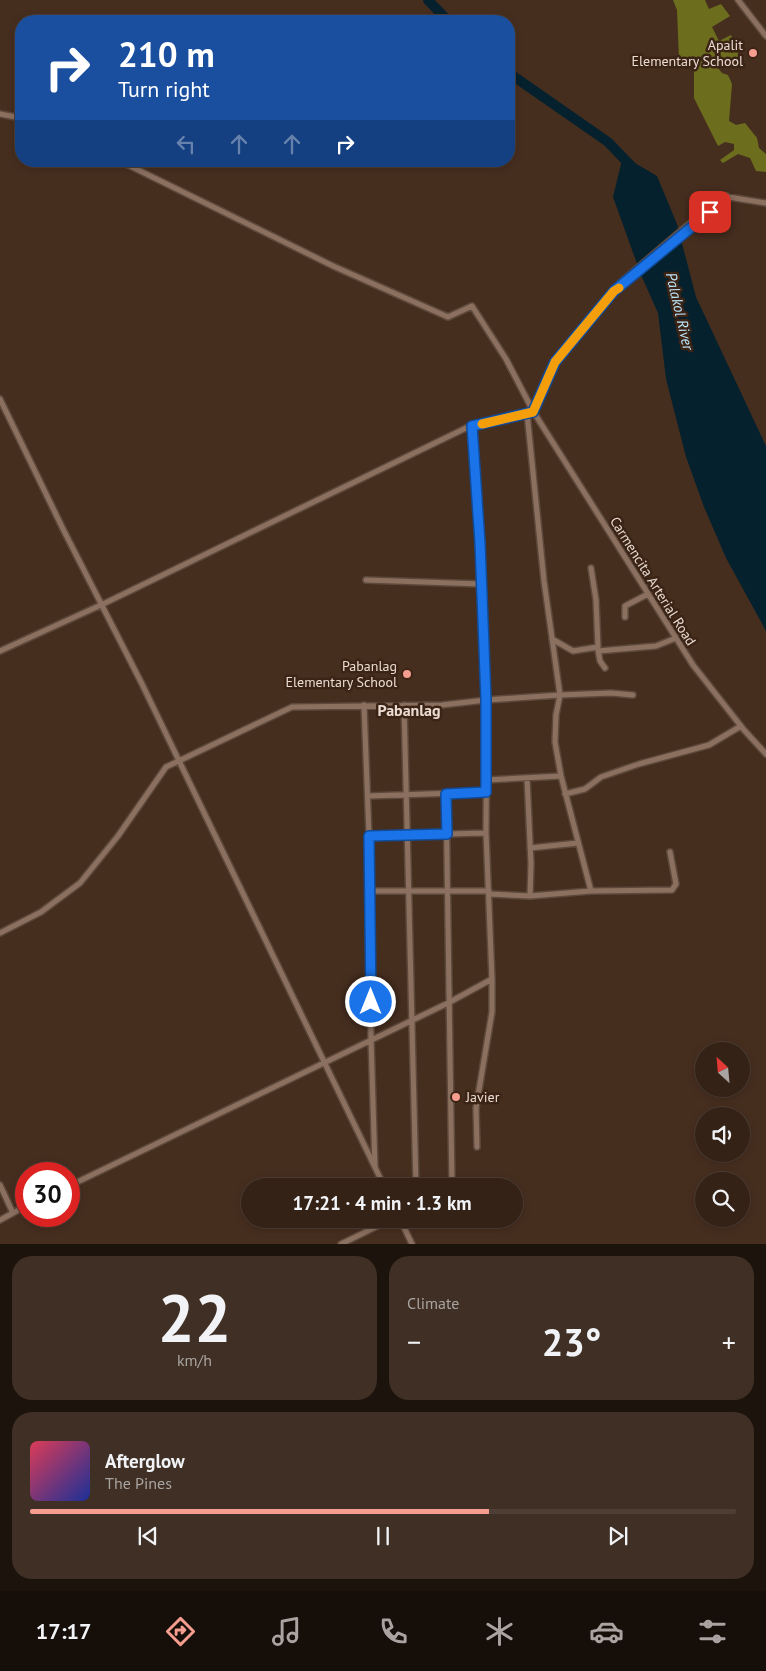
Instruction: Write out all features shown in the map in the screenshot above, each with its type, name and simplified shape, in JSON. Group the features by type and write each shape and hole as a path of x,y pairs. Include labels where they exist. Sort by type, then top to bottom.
{"street":[{"path":"738,0 766,36"},
{"path":"0,114 15,117"},
{"name":"Carmencita Arterial Road","path":"132,167 333,266 448,317 472,306 506,359 533,412 693,665 741,726 766,754"},
{"path":"0,651 101,605 472,426 533,412 555,362 621,284 724,197 766,203"},
{"path":"0,399 179,761 380,1178"},
{"path":"526,413 560,695 556,715 555,742 561,776 591,891"},
{"path":"472,426 482,584 486,700 486,833 492,979 492,1012 476,1108 478,1147"},
{"path":"591,568 596,600 598,649 600,661 606,668"},
{"path":"366,580 482,584"},
{"path":"625,617 625,606 648,594"},
{"path":"552,639 573,650 656,646 676,638"},
{"path":"0,933 41,912 80,883 118,836 166,767 292,707 442,705 560,695 611,693 633,695"},
{"path":"364,705 369,836 371,1039 377,1153 375,1168"},
{"path":"404,705 416,1178"},
{"path":"566,794 585,789 601,777 639,764 709,745 741,726"},
{"path":"486,780 561,776"},
{"path":"527,778 532,864 530,896"},
{"path":"368,796 486,792"},
{"path":"446,794 452,1178"},
{"path":"369,836 486,833"},
{"path":"530,848 578,843"},
{"path":"370,891 489,893 530,896 591,891 672,890 676,884 670,852"},
{"path":"80,1181 324,1061 448,1003 492,979"},
{"path":"0,1185 13,1213 0,1220"},
{"path":"340,1244 373,1228"},
{"path":"404,1228 412,1244"}],"shaded area":[{"path":"673,0 705,0 709,9 721,4 730,16 712,27 719,41 731,35 734,42 729,45 731,53 737,51 739,57 718,68 722,73 728,75 732,84 729,121 736,125 745,123 757,138 759,148 766,154 766,172 756,171 750,158 738,154 723,163 720,160 734,150 734,144 725,142 718,146 694,98 694,61 679,59 677,10"}],"water":[{"path":"623,156 657,176 677,224 696,297 766,446 766,631 726,558 704,507 686,457 666,379 658,313 641,275 613,197"}],"waterway":[{"name":"Palakol River","path":"428,0 442,15"},
{"name":"Palakol River","path":"515,77 608,142 631,166"}],"slow traffic":[{"path":"482,424 533,412 547,376 555,362 614,291 619,288"}],"place":[{"name":"Apalit Elementary School","path":"753,53"},
{"name":"Pabanlag Elementary School","path":"407,674"},
{"name":"Javier","path":"456,1097"}],"district":[{"name":"Pabanlag","path":"409,710"}],"route":[{"path":"371,1002 369,836 447,834 446,794 486,792 486,700 480,543 472,426 533,412 547,376 555,362 614,291 623,286 710,212"}]}
